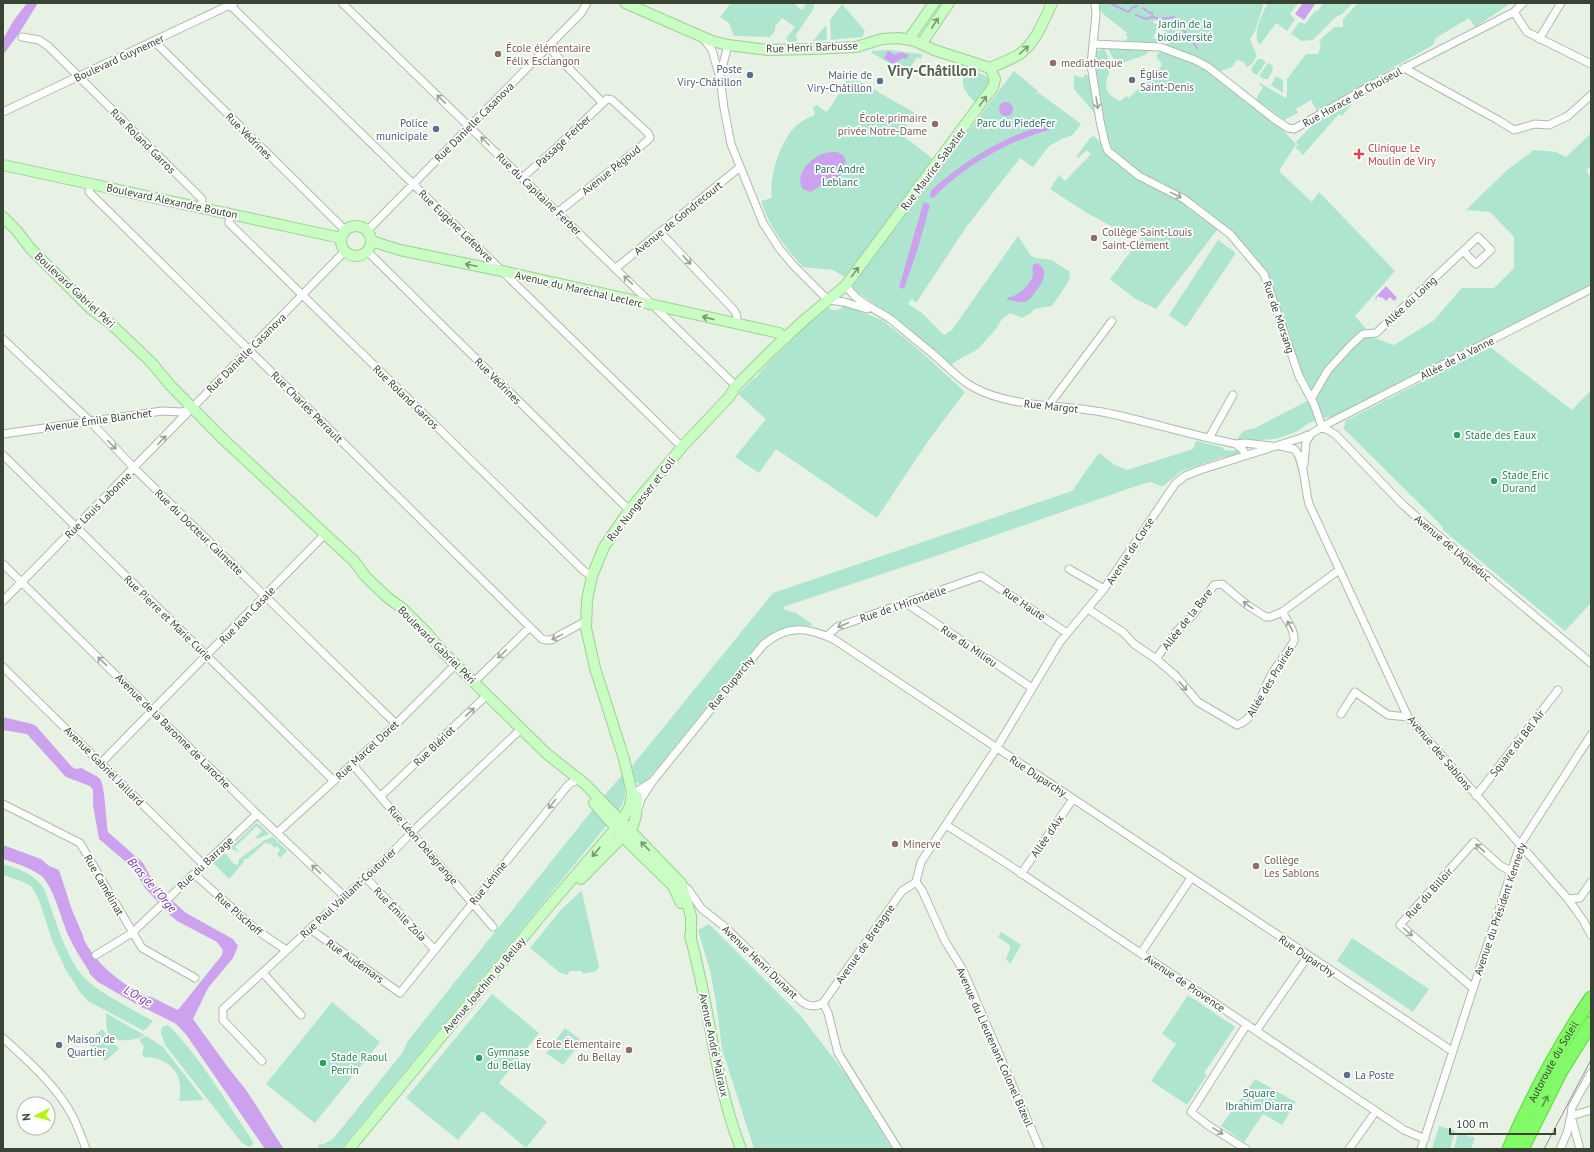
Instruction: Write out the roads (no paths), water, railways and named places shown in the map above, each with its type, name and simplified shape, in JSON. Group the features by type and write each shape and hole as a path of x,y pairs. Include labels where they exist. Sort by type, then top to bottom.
{"highway":[{"name":"Autoroute du Soleil","path":"1508,1149 1550,1064 1591,998"},
{"name":"Autoroute du Soleil","path":"1522,1149 1561,1071 1591,1023"}],"street":[{"name":"Rue du Capitaine Ferber","path":"342,3 736,386"},
{"name":"Rue Danielle Casanova","path":"581,13 587,3"},
{"name":"Rue Danielle Casanova","path":"367,231 581,13 594,3"},
{"name":"Rue Henri Barbusse","path":"625,3 633,5 702,36 728,45 768,50 796,50 856,47 875,40 889,38 909,39 922,43 934,50 990,68"},
{"path":"909,39 934,3"},
{"path":"922,43 949,3"},
{"path":"990,68 1012,58 1027,48 1052,3"},
{"path":"1093,44 1095,3"},
{"name":"Rue Horace de Choiseul","path":"1093,44 1158,46 1194,60 1208,68 1273,118 1292,129 1299,127 1404,68 1514,12 1523,3"},
{"path":"1539,38 1560,3"},
{"name":"Boulevard Guynemer","path":"3,112 232,4"},
{"name":"Rue Eugène Lefebvre","path":"232,4 413,184 682,447"},
{"path":"1514,12 1528,32 1591,64"},
{"path":"702,36 712,50 720,78 727,128 731,144 763,223 770,236 793,265 828,300"},
{"path":"22,37 39,40 48,46 79,76"},
{"name":"Rue Védrines","path":"154,41 343,234"},
{"name":"Rue de Morsang","path":"1093,44 1091,65 1100,121 1108,151 1139,176 1184,199 1230,234 1264,274 1299,376 1311,399 1322,427"},
{"path":"720,78 728,45"},
{"path":"548,47 603,103"},
{"name":"Rue Maurice Sabatier","path":"828,300 843,288 993,87 995,79 990,68"},
{"path":"1404,68 1514,130 1535,124 1549,125 1568,116 1591,95"},
{"name":"Rue Roland Garros","path":"79,76 202,199 201,207"},
{"name":"Avenue Pégoud","path":"558,212 650,138 648,133 612,100 607,99 603,103"},
{"name":"Passage Ferber","path":"522,178 603,103"},
{"name":"Boulevard Alexandre Bouton","path":"3,165 230,213 343,234"},
{"name":"Avenue de Gondrecourt","path":"616,268 740,167"},
{"name":"Rue Charles Perrault","path":"91,184 89,192 542,639 551,640 586,621"},
{"name":"Rue Roland Garros","path":"230,213 229,223 584,571 592,576"},
{"name":"Boulevard Gabriel Péri","path":"3,217 17,231 30,248 92,310 110,323 150,361 170,386 194,406 258,471 355,562 365,576 388,598 402,608 487,696 577,781 626,833"},
{"path":"356,225 367,231 371,241 367,251 358,256 349,254 345,251 341,245 343,234 348,227 356,225"},
{"path":"660,232 734,310 737,316 736,324"},
{"name":"Avenue du Maréchal Leclerc","path":"371,241 400,250 502,271 779,333 786,338"},
{"name":"Rue Danielle Casanova","path":"194,406 345,251"},
{"name":"Rue Védrines","path":"367,251 626,507 630,509"},
{"name":"Allée du Loing","path":"1311,399 1328,370 1351,345 1363,334 1376,332 1463,251"},
{"path":"843,288 841,297 844,302"},
{"name":"Rue Margot","path":"843,288 890,319 961,379 989,395 1008,400 1111,413 1236,444 1245,443 1274,446"},
{"name":"Allée de la Vanne","path":"1322,427 1591,289"},
{"name":"Rue Margot","path":"828,300 859,306 890,319"},
{"name":"Rue Nungesser et Coli","path":"636,814 637,798 634,794 595,668 586,621 592,576 604,547 630,509 682,447 729,397 736,386 786,338 793,329 828,300"},
{"path":"1049,405 1112,321"},
{"name":"Rue du Docteur Calmette","path":"3,339 90,421 134,468 396,724"},
{"path":"1209,438 1233,395"},
{"name":"Avenue Émile Blanchet","path":"3,434 162,411 182,412 194,406"},
{"name":"Rue Louis Labonne","path":"3,601 194,406"},
{"name":"Avenue de Corse","path":"996,749 1067,633 1104,589 1175,484 1191,473 1298,439 1311,434 1322,427"},
{"name":"Avenue de l'Aqueduc","path":"1322,427 1336,435 1398,500 1426,526 1591,663"},
{"name":"Avenue des Sablons","path":"1303,478 1304,449 1311,434"},
{"name":"Avenue des Sablons","path":"1298,439 1295,445 1300,459 1305,492 1309,504 1408,717 1568,899 1591,935"},
{"path":"1236,444 1246,455"},
{"path":"1274,446 1290,447 1296,450"},
{"name":"Rue Pierre et Marie Curie","path":"3,455 334,781"},
{"name":"Rue Jean Casale","path":"101,763 325,534"},
{"name":"Avenue de la Baronne de Laroche","path":"3,564 257,814 344,896"},
{"path":"1070,569 1104,589"},
{"name":"Allée de la Bare","path":"1156,659 1175,633 1193,615 1214,585 1222,584 1226,586 1247,605 1266,617 1274,616 1282,612 1339,570"},
{"name":"Rue de l'Hirondelle","path":"827,636 837,627 981,576"},
{"name":"Rue Haute","path":"981,576 1067,633"},
{"name":"Rue du Milieu","path":"906,603 1032,688"},
{"name":"Allée des Prairies","path":"1088,609 1124,633 1134,644 1156,659 1174,675 1198,702 1237,725 1244,723 1250,716 1272,674 1294,641 1293,630 1282,612"},
{"path":"474,682 530,627"},
{"name":"Rue Duparchy","path":"626,833 636,821 636,814 641,798 652,782 766,642 779,634 796,630 809,630 827,636 1452,1051"},
{"name":"Rue Marcel Doret","path":"277,833 396,724 456,664"},
{"name":"Avenue Gabriel Jaillard","path":"3,667 204,865"},
{"name":"Square du Bel Air","path":"1476,796 1558,690"},
{"path":"1342,714 1355,692 1388,715 1408,717"},
{"name":"Rue Blériot","path":"381,796 487,696"},
{"name":"Rue Paul Vaillant-Couturier","path":"262,1061 223,1020 223,1009 286,950 310,930 344,896 366,878 412,832 521,729"},
{"name":"Avenue du Président Kennedy","path":"1421,1149 1520,845 1591,735"},
{"path":"916,882 921,862 996,749"},
{"name":"Rue Léon Delagrange","path":"352,764 493,926"},
{"name":"Rue Lénine","path":"400,992 569,784 577,781"},
{"name":"Rue Duparchy","path":"634,794 652,782"},
{"path":"618,825 627,812 634,794"},
{"name":"Allée d'Aix","path":"1021,874 1073,799"},
{"name":"Rue Camélinat","path":"3,804 80,843 142,948 195,978"},
{"name":"Rue du Barrage","path":"96,955 132,933 257,814"},
{"name":"Avenue Joachim du Bellay","path":"349,1149 544,912 618,825"},
{"name":"Avenue de Provence","path":"946,825 1247,1024 1404,1130 1425,1139"},
{"path":"626,833 673,886 687,912 701,908"},
{"name":"Avenue Joachim du Bellay","path":"357,1149 559,903 626,833"},
{"name":"Avenue Henri Dunant","path":"626,833 688,889 701,908 726,928 802,1002 809,1006 816,1006 823,1003"},
{"name":"Rue du Billoir","path":"1473,988 1400,925 1474,842 1501,866 1511,871"},
{"name":"Rue Pischoff","path":"194,874 258,932 286,950"},
{"name":"Rue Émile Zola","path":"366,878 434,950"},
{"path":"1140,953 1191,878"},
{"name":"Avenue de Bretagne","path":"823,1003 902,891 916,882"},
{"name":"Avenue du Lieutenant Colonel Bizeul","path":"916,882 922,890 947,946 963,970 1040,1149"},
{"path":"1568,899 1580,898 1591,882"},
{"name":"Avenue Henri Dunant","path":"681,883 687,912"},
{"name":"Avenue André Malraux","path":"687,912 691,941 727,1105 741,1149"},
{"name":"Rue Audemars","path":"310,930 400,992"},
{"path":"1256,1031 1308,956"},
{"path":"263,973 301,1016"},
{"path":"823,1003 828,1013 838,1053 898,1149"},
{"path":"1246,1149 1209,1126 1191,1112 1247,1024"},
{"path":"3,1038 40,1073 64,1102 73,1117 86,1149"},
{"path":"1560,1149 1567,1133 1572,1107 1591,1073"},
{"path":"1571,1116 1591,1110"},
{"path":"1349,1149 1376,1111"},
{"path":"1571,1116 1580,1149"}],"water":[{"path":"27,3 38,3 20,32 3,55 3,39 14,20"},
{"path":"1303,3 1316,3 1304,20 1295,14"},
{"path":"888,51 895,55 901,52 909,55 906,59 902,58 897,61 895,65 884,58"},
{"path":"1006,102 1011,104 1013,109 1011,114 1006,116 1001,114 999,109 1001,104"},
{"path":"1048,124 1049,130 1017,141 986,156 945,186 933,198 930,197 931,191 937,185 963,165 989,148 1017,135"},
{"path":"837,152 843,155 846,161 840,175 842,181 838,181 838,178 834,176 811,192 803,189 800,179 807,165 822,154"},
{"path":"925,202 930,205 918,248 904,289 899,287 923,204"},
{"path":"1037,263 1042,267 1044,275 1043,280 1031,298 1025,302 1007,300 1007,298 1015,295 1026,287 1033,275 1033,265"},
{"path":"1386,286 1397,298 1394,301 1390,297 1386,301 1382,297 1381,298 1378,296 1376,298 1377,301 1375,298"},
{"name":"Bras de l'Orge","path":"3,717 36,726 72,767 76,769 82,768 98,777 103,788 108,832 143,863 155,885 186,913 233,939 238,946 233,958 208,988 193,1019 246,1090 284,1149 265,1149 185,1033 176,1024 176,1014 166,1010 157,1014 146,1007 145,1009 98,982 89,973 70,939 53,895 45,879 31,870 3,859 3,845 41,859 49,866 59,870 72,910 83,938 91,952 123,983 164,1004 178,1010 222,955 223,950 217,942 177,921 170,915 145,888 133,868 99,839 93,805 93,790 90,786 66,777 27,734 3,730"}],"waterway":[{"path":"1110,3 1128,12 1133,7 1137,6"},
{"path":"1143,8 1152,13 1152,17 1161,19 1174,17 1197,48"},
{"path":"1136,15 1146,19 1152,17"},
{"name":"L'Orge","path":"149,1003 183,1020 188,1027"}],"tram line":[{"path":"1544,1149 1591,1060"}],"place":[{"name":"École élémentaire Félix Esclangon","path":"498,54"},
{"name":"mediatheque","path":"1053,63"},
{"name":"Poste Viry-Châtillon","path":"750,75"},
{"name":"Église Saint-Denis","path":"1132,80"},
{"name":"Mairie de Viry-Châtillon","path":"880,81"},
{"name":"École primaire privée Notre-Dame","path":"935,124"},
{"name":"Police municipale","path":"436,129"},
{"name":"Clinique Le Moulin de Viry","path":"1359,154"},
{"name":"Collège Saint-Louis Saint-Clément","path":"1094,238"},
{"name":"Stade des Eaux","path":"1457,435"},
{"name":"Stade Eric Durand","path":"1494,481"},
{"name":"Minerve","path":"895,844"},
{"name":"Collège Les Sablons","path":"1256,866"},
{"name":"Maison de Quartier","path":"59,1045"},
{"name":"École Élementaire du Bellay","path":"629,1050"},
{"name":"Gymnase du Bellay","path":"479,1058"},
{"name":"Stade Raoul Perrin","path":"323,1063"},
{"name":"La Poste","path":"1347,1075"}],"district":[{"name":"Viry-Châtillon","path":"932,71"}],"park label":[{"name":"Jardin de la biodiversité","path":"1185,30"},
{"name":"Parc du PiedeFer","path":"1016,123"},
{"name":"Parc André Leblanc","path":"840,175"},
{"name":"Square Ibrahim Diarra","path":"1259,1099"}]}
